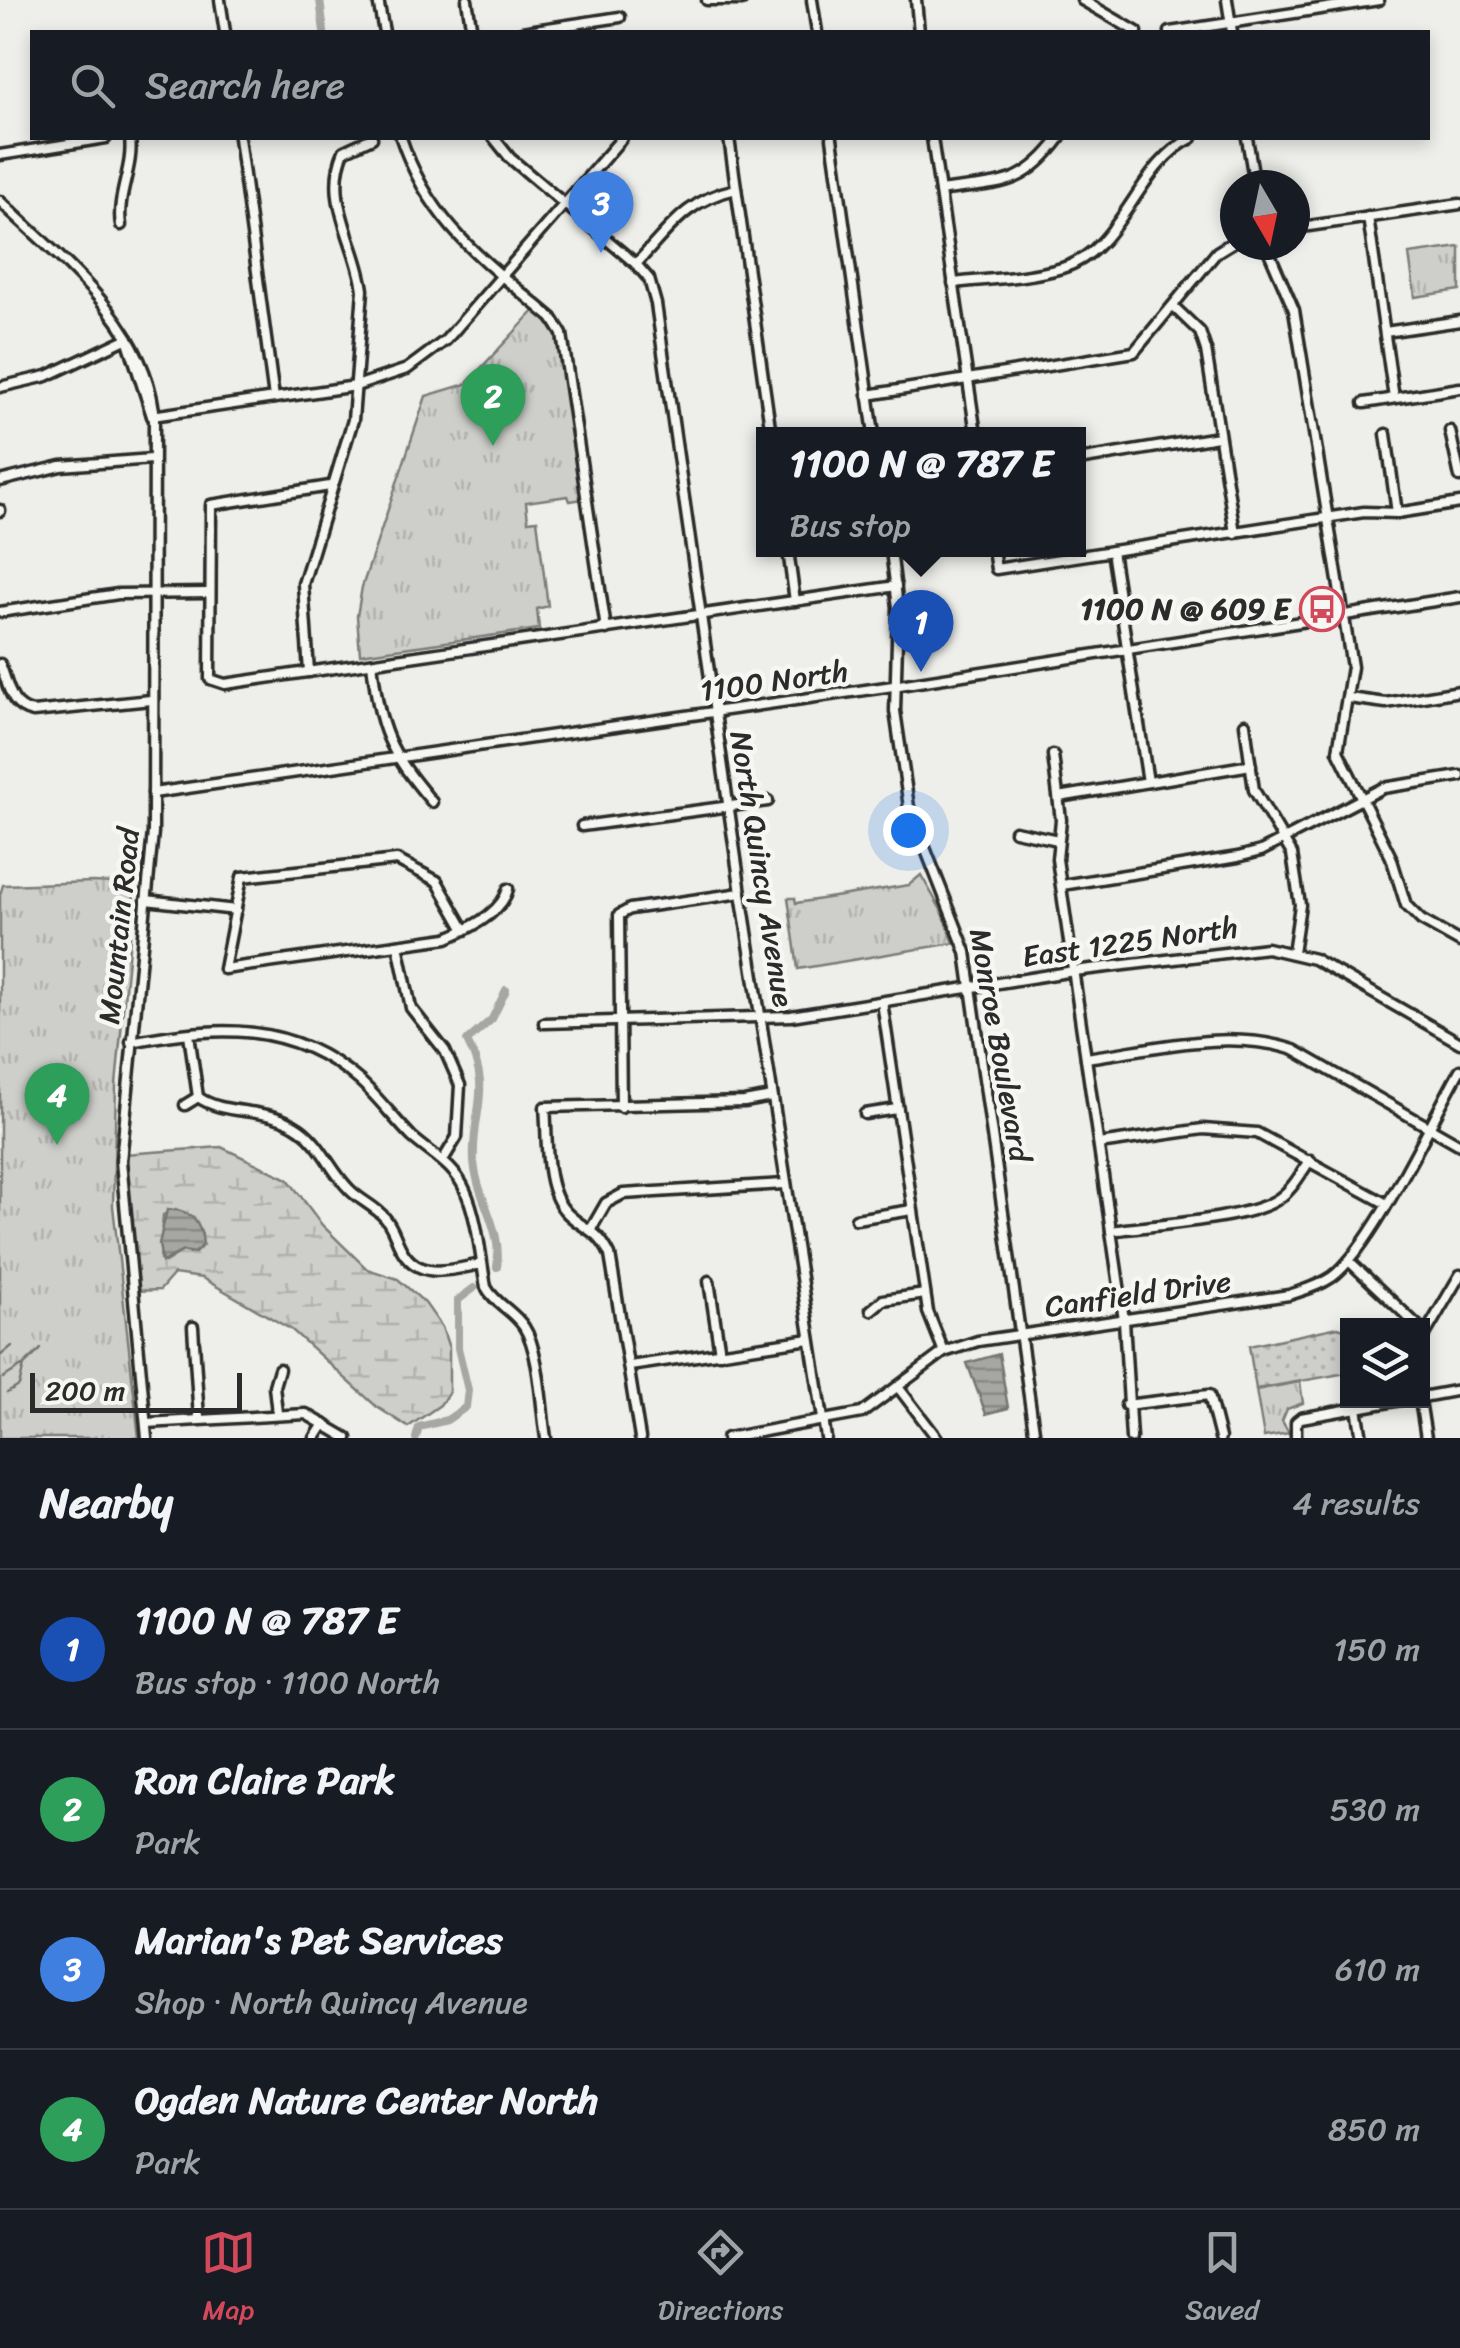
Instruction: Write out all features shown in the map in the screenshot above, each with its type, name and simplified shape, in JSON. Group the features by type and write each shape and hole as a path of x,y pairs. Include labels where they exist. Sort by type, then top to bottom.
{"street":[{"path":"220,0 224,30"},
{"path":"378,0 384,30"},
{"path":"467,0 472,30"},
{"path":"707,0 742,0"},
{"path":"812,0 817,30"},
{"path":"916,0 919,30"},
{"path":"1082,0 1134,30"},
{"path":"1226,0 1231,28"},
{"path":"1200,30 1231,28 1379,0"},
{"path":"535,30 620,17"},
{"path":"0,155 94,140"},
{"path":"121,225 119,212 132,166 130,140"},
{"path":"239,140 274,398"},
{"path":"309,672 303,584 353,420 363,290 344,230 336,184 344,151 368,140"},
{"path":"402,140 416,178 438,216 552,318 567,349 606,628"},
{"name":"North Quincy Avenue","path":"496,140 510,158 636,264 649,279 656,304 740,893 826,1438"},
{"path":"152,416 356,386 407,369 446,340 566,205 615,140"},
{"path":"729,140 770,427"},
{"path":"832,140 873,427"},
{"path":"932,140 975,427"},
{"path":"940,191 1011,180 1030,173 1058,140"},
{"path":"953,284 1063,268 1084,256 1174,146 1188,140"},
{"path":"1247,140 1252,170"},
{"path":"636,264 689,206 705,196 736,189"},
{"path":"0,201 95,293 128,338 47,376 0,387"},
{"path":"1310,226 1460,204"},
{"path":"1368,217 1394,398"},
{"path":"868,395 1134,352 1220,250"},
{"path":"1272,260 1294,310 1352,667 1338,751 1392,857 1406,905 1421,920 1460,942"},
{"path":"1175,308 1200,332 1235,533"},
{"path":"1385,332 1460,320"},
{"name":"Mountain Road","path":"128,338 128,350 152,416 153,793 122,1128 123,1200 148,1438"},
{"path":"1364,403 1460,388"},
{"path":"1450,431 1460,476"},
{"path":"1386,434 1397,513"},
{"path":"1086,459 1218,437"},
{"path":"0,481 61,466 152,459"},
{"path":"330,486 211,505 210,680 225,684 896,586"},
{"path":"1086,555 1329,518 1460,503"},
{"path":"1112,551 1148,782"},
{"path":"789,557 795,601"},
{"name":"Monroe Boulevard","path":"892,557 896,586 893,686 909,807 921,848 959,929 972,986 1034,1438"},
{"path":"994,557 996,570 1075,557"},
{"path":"0,612 118,594 209,593"},
{"name":"1100 North","path":"153,793 893,686 1460,597"},
{"path":"372,663 378,713 395,758 432,802"},
{"path":"0,664 11,698 20,709 33,712 151,700"},
{"path":"1348,698 1386,703 1460,691"},
{"path":"1245,724 1254,790 1286,839 1300,905 1293,952"},
{"path":"1053,755 1059,796 1062,885 1130,1368 1126,1405 1131,1438"},
{"path":"1059,796 1250,765"},
{"path":"1062,885 1238,857 1286,839 1383,788 1460,776"},
{"path":"582,826 768,800"},
{"path":"1015,831 1058,840"},
{"path":"465,930 437,881 397,860 242,877 224,969 398,945 465,930 505,900 508,889"},
{"path":"621,1107 619,916 630,909 740,893"},
{"path":"146,900 236,910"},
{"path":"398,945 410,1008 445,1051 460,1086 457,1137 442,1160"},
{"name":"East 1225 North","path":"544,1023 762,1019 1243,948 1293,952 1314,959 1460,1043"},
{"path":"882,1002 925,1294 934,1334 944,1352"},
{"path":"131,1042 254,1030 308,1044 352,1074 413,1138 442,1160 468,1196 491,1297 521,1322 530,1339 546,1438"},
{"path":"189,1034 198,1096 209,1104 272,1114 300,1129 324,1153 345,1185 386,1218 402,1251 418,1266 440,1272 481,1264"},
{"path":"1086,1058 1218,1040 1266,1041 1294,1050 1460,1145"},
{"name":"Canfield Drive","path":"726,1438 862,1413 944,1352 1021,1333 1289,1295 1332,1277 1349,1261 1385,1203 1460,1070"},
{"path":"186,1105 198,1096"},
{"path":"640,1438 610,1255 600,1234 568,1214 558,1200 545,1107 621,1107 772,1098"},
{"path":"865,1114 897,1110"},
{"path":"1098,1144 1229,1130 1256,1133 1385,1203"},
{"path":"1112,1231 1248,1211 1273,1203 1291,1188 1310,1160"},
{"path":"591,1228 606,1203 623,1194 785,1184"},
{"path":"856,1219 912,1210"},
{"path":"1349,1261 1410,1318"},
{"path":"1430,1318 1460,1274"},
{"path":"709,1281 720,1353"},
{"path":"871,1310 883,1300 925,1294"},
{"path":"521,1322 531,1312"},
{"path":"193,1328 199,1419"},
{"path":"630,1366 810,1339"},
{"path":"277,1414 274,1386 280,1369"},
{"path":"898,1388 936,1438"},
{"path":"1430,1397 1460,1390"},
{"path":"1126,1405 1210,1394 1220,1438"},
{"path":"1296,1438 1296,1422 1357,1408 1362,1438"},
{"path":"1422,1408 1426,1438"},
{"path":"146,1424 306,1414 347,1438"},
{"path":"315,1438 324,1424"}],"green space":[{"path":"1460,247 1460,290 1415,297 1409,254"},
{"path":"536,309 559,334 583,499 570,501 568,496 526,502 528,521 537,520 548,606 537,609 539,629 360,654 357,616 362,587 426,396 466,384"},
{"path":"921,875 943,913 954,943 798,969 788,898 795,898 796,903 909,885"},
{"path":"135,884 116,1085 113,1206 139,1438 0,1438 0,895 3,885"},
{"path":"221,1147 288,1179 322,1225 367,1269 398,1279 425,1303 442,1327 449,1348 449,1392 440,1405 408,1427 377,1407 292,1330 202,1278 174,1274 160,1290 135,1291 125,1154","holes":["176,1209 194,1218 202,1235 190,1253 183,1251 165,1262 160,1260 163,1215"]},
{"path":"1338,1327 1340,1374 1256,1389 1249,1346"},
{"path":"1300,1382 1303,1403 1287,1409 1282,1421 1289,1433 1264,1437 1256,1390"}],"shaded area":[{"path":"167,1210 193,1218 203,1245 195,1253 183,1251 162,1262 159,1244"},
{"path":"999,1354 1008,1408 986,1414 967,1363"}],"waterway":[{"path":"320,0 324,30"},
{"path":"497,1267 496,1239 474,1162 480,1088 467,1041 492,1019 506,990"},
{"path":"416,1438 419,1427 447,1420 466,1407 468,1390 458,1348 458,1300 474,1288"},
{"path":"0,1356 12,1346"},
{"path":"7,1393 19,1386 24,1365 41,1349"},
{"path":"3,1378 22,1366"}],"place":[{"name":"Marian's Pet Services","path":"601,253"},
{"name":"Ron Claire Park","path":"493,446"},
{"name":"1100 N @ 609 E","path":"1322,609"},
{"name":"1100 N @ 787 E","path":"921,672"},
{"name":"Ogden Nature Center North","path":"57,1145"}]}
